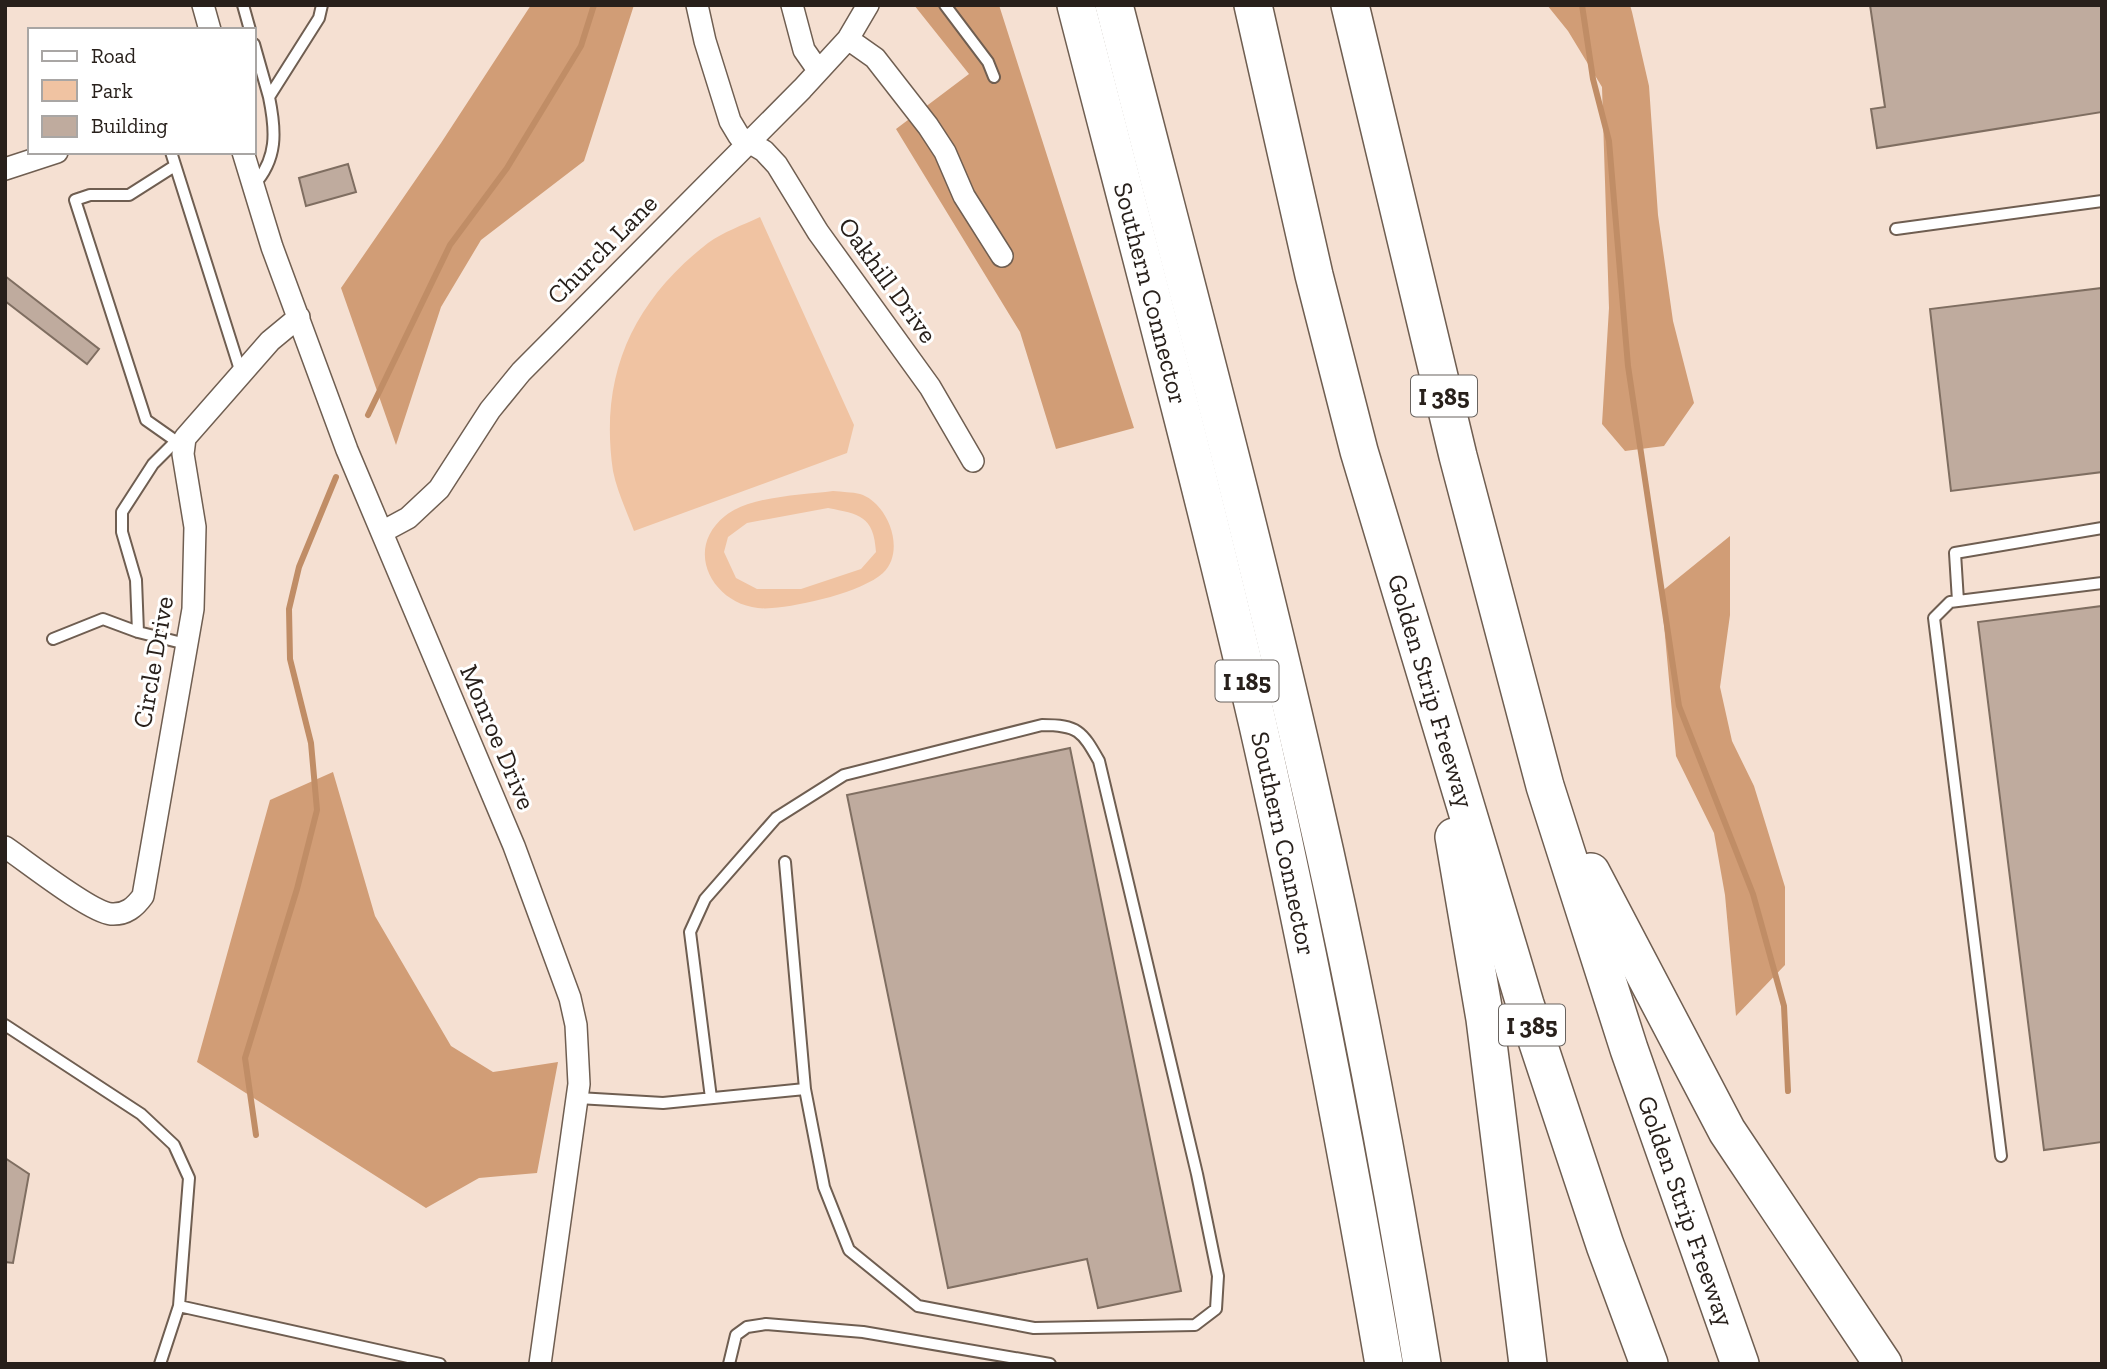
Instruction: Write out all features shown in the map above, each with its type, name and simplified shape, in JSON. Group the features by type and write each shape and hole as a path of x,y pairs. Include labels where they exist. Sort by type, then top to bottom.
{"highway":[{"name":"Southern Connector","path":"1076,5 1203,497 1258,726 1327,1048 1384,1364"},
{"name":"Southern Connector","path":"1114,5 1261,578 1314,803 1377,1114 1422,1364"},
{"name":"Golden Strip Freeway","path":"1253,5 1314,275 1359,451 1552,1089 1649,1364"},
{"name":"Golden Strip Freeway","path":"1350,5 1431,348 1545,786 1650,1110 1740,1364"},
{"path":"1428,681 1485,1019 1528,1364"},
{"path":"1545,786 1727,1131 1883,1364"}],"street":[{"path":"203,5 209,28"},
{"path":"697,5 730,121 746,143"},
{"path":"792,5 804,50 818,70"},
{"name":"Church Lane","path":"382,532 414,513 439,489 490,410 521,372 848,39 868,6"},
{"path":"848,39 876,58 928,126 945,152 964,196 1002,256"},
{"name":"Oakhill Drive","path":"746,143 764,150 777,164 818,232 930,387 973,461"},
{"path":"5,169 51,154"},
{"name":"Monroe Drive","path":"244,154 347,450 514,846 558,964 576,1025 578,1098 540,1364"},
{"path":"179,444 270,341 299,317"},
{"name":"Circle Drive","path":"5,846 102,912 122,913 137,905 146,886 193,609 195,527 179,444"}],"lane":[{"path":"243,5 249,28"},
{"path":"269,97 319,18 322,5"},
{"path":"945,5 988,62 994,77"},
{"path":"253,186 270,164 274,124 256,51"},
{"path":"171,154 173,167 241,373"},
{"path":"138,632 136,580 122,532 122,512 153,464 179,444 146,420 75,200 90,195 129,195 173,167"},
{"path":"1896,229 2102,201"},
{"path":"1958,601 1955,553 2102,528"},
{"path":"2001,1156 1934,618 1950,602 2102,583"},
{"path":"52,639 103,619 138,632 186,644"},
{"path":"712,1098 690,932 705,900 776,818 844,775 1042,725 1066,725 1084,734 1099,761 1197,1174 1217,1276 1216,1309 1195,1325 1034,1328 918,1306 849,1250 824,1187 805,1089 785,862"},
{"path":"5,1025 141,1114 174,1144 189,1178 179,1306 160,1364"},
{"path":"578,1098 663,1103 805,1089"},
{"path":"179,1306 440,1364"},
{"path":"729,1364 736,1335 747,1327 766,1324 863,1332 1050,1364"}],"green space":[{"path":"760,217 854,425 847,453 634,531 615,479 610,436 611,404 617,373 627,344 641,316 659,290 682,266 714,239"},
{"path":"833,491 860,494 878,506 885,516 891,528 893,552 883,573 846,592 772,608 753,607 736,601 722,591 711,578 705,547 712,531 725,516 735,509 762,500","holes":["828,508 863,519 872,531 876,552 861,569 801,589 757,589 736,578 724,552 728,537 747,523"]}],"shaded area":[{"path":"531,5 634,5 584,161 481,240 441,307 396,445 341,288 441,143"},
{"path":"914,5 999,5 1134,428 1056,449 1020,332 896,129 969,74"},
{"path":"1547,5 1630,5 1632,12 1649,86 1658,215 1673,321 1694,403 1664,446 1625,451 1602,424 1609,308 1602,87 1568,31"},
{"path":"1730,536 1730,615 1720,687 1732,741 1754,786 1785,887 1785,965 1736,1016 1725,895 1714,833 1676,756 1661,592"},
{"path":"333,772 375,916 451,1046 493,1072 558,1062 537,1173 479,1178 426,1208 197,1062 270,800"}],"building":[{"path":"1870,5 2102,5 2102,112 1877,148 1871,109 1885,107"},
{"path":"348,164 356,192 306,206 299,178"},
{"path":"5,276 99,349 87,364 5,301"},
{"path":"2102,288 2102,472 1951,491 1930,309"},
{"path":"2102,606 2102,1142 2044,1150 1978,622"},
{"path":"1070,748 1181,1291 1098,1308 1087,1259 948,1288 847,795"},
{"path":"5,1158 29,1174 13,1263 5,1262"}],"waterway":[{"path":"368,415 450,245 507,168 581,46 594,5"},
{"path":"1582,5 1593,79 1609,141 1628,366 1679,706 1753,894 1784,1006 1788,1091"},
{"path":"256,1135 245,1058 297,889 317,810 311,743 290,659 289,609 299,567 336,477"}]}
